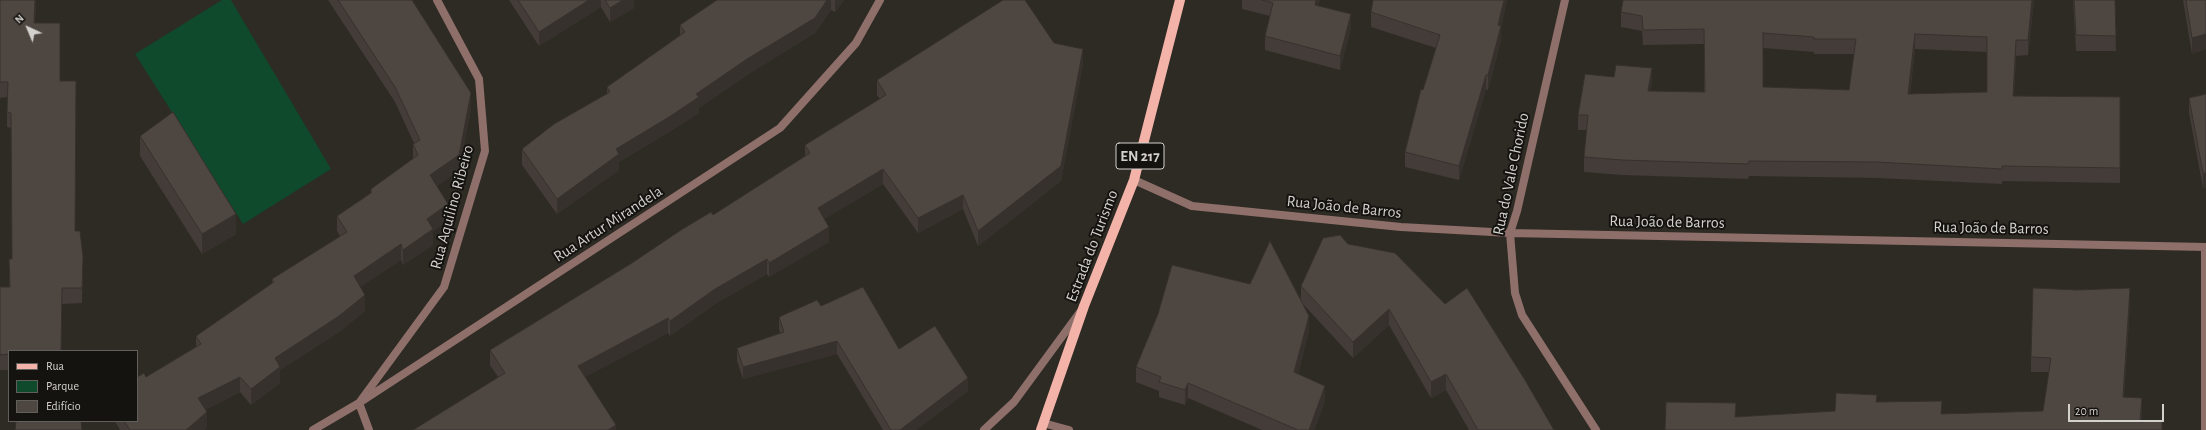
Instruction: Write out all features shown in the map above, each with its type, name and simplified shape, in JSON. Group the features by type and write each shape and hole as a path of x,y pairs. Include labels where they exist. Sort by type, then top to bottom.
{"main road":[{"name":"Estrada do Turismo","path":"1042,427 1084,306 1134,180 1180,0"}],"street":[{"name":"Rua Aquilino Ribeiro","path":"358,403 444,287 485,151 479,79 437,0"},
{"name":"Rua Artur Mirandela","path":"313,430 358,403 780,128 856,44 880,0"},
{"name":"Rua do Vale Chorido","path":"1565,0 1517,210 1510,234 1515,293 1522,315 1596,430"},
{"name":"Rua João de Barros","path":"1134,180 1192,206 1401,227 1510,234 2206,247"},
{"path":"2204,430 2206,247"},
{"path":"984,430 1014,402 1084,306"},
{"path":"358,403 369,430"},
{"path":"1042,427 1069,430"}],"green space":[{"path":"222,0 231,0 331,169 243,224 135,54"}],"building":[{"path":"0,0 35,0 34,23 60,23 60,81 76,81 75,231 80,231 83,257 82,288 62,288 61,350 8,350 8,354 0,355 0,287 10,287 9,259 12,259 11,113 7,112 8,82 0,82"},
{"path":"338,0 412,0 471,93 459,155 430,175 448,204 427,219 433,229 403,250 401,244 354,276 365,295 339,316 275,358 280,367 251,389 240,377 198,398 207,412 186,430 130,430 125,422 138,422 138,376 144,373 146,377 201,344 196,336 274,282 272,279 347,232 337,216 371,193 371,189 418,155 413,144 420,140 395,87"},
{"path":"518,0 589,0 539,32"},
{"path":"605,0 623,0 610,8"},
{"path":"717,0 827,0 815,18 747,59 696,94 699,97 616,149 619,154 557,199 522,149 554,124 610,92 607,87 685,32 680,25"},
{"path":"1003,0 1025,0 1054,43 1083,49 1061,166 978,231 963,195 918,218 883,169 818,208 829,227 769,263 767,259 715,289 670,321 668,318 578,366 616,425 608,430 413,430 505,373 490,350 632,263 681,230 711,212 713,215 810,153 805,145 886,95 877,80"},
{"path":"1262,0 1316,0 1315,5 1351,14 1340,56 1265,36 1273,3"},
{"path":"1373,0 1504,0 1498,25 1501,26 1488,75 1486,75 1459,166 1405,152 1421,89 1423,90 1440,35 1371,12"},
{"path":"1623,0 2032,0 2028,40 2016,40 2013,96 2120,97 2120,168 2002,166 2002,169 1877,162 1749,161 1748,164 1622,160 1584,157 1588,115 1578,115 1585,74 1614,77 1616,65 1652,68 1648,91 1705,92 1704,29 1643,30 1642,16 1621,12","holes":["1763,33 1814,37 1814,39 1856,39 1849,90 1763,87","1915,34 1987,37 1987,92 1908,94"]},
{"path":"2074,0 2115,0 2116,36 2076,35"},
{"path":"2186,0 2206,0 2206,34 2192,38"},
{"path":"2206,94 2206,173 2203,173 2189,98"},
{"path":"173,112 236,214 202,234 140,136"},
{"path":"1340,235 1348,244 1395,253 1445,304 1467,288 1525,380 1554,430 1478,430 1446,374 1431,382 1389,309 1353,342 1301,286 1323,238"},
{"path":"1270,241 1309,316 1294,372 1325,386 1309,430 1298,430 1188,383 1185,390 1159,382 1161,377 1136,367 1158,314 1172,265 1250,284"},
{"path":"863,287 899,349 935,326 968,378 900,430 891,430 837,341 743,367 737,348 784,332 779,317 817,300 821,306"},
{"path":"2033,288 2077,290 2130,288 2123,397 2142,398 2140,422 2162,420 2162,430 1665,430 1666,402 1736,403 1735,417 1835,411 1836,393 1877,395 1876,402 1942,401 1941,414 2043,411 2051,358 2031,357"},
{"path":"16,422 81,422 82,430 15,430"}]}
